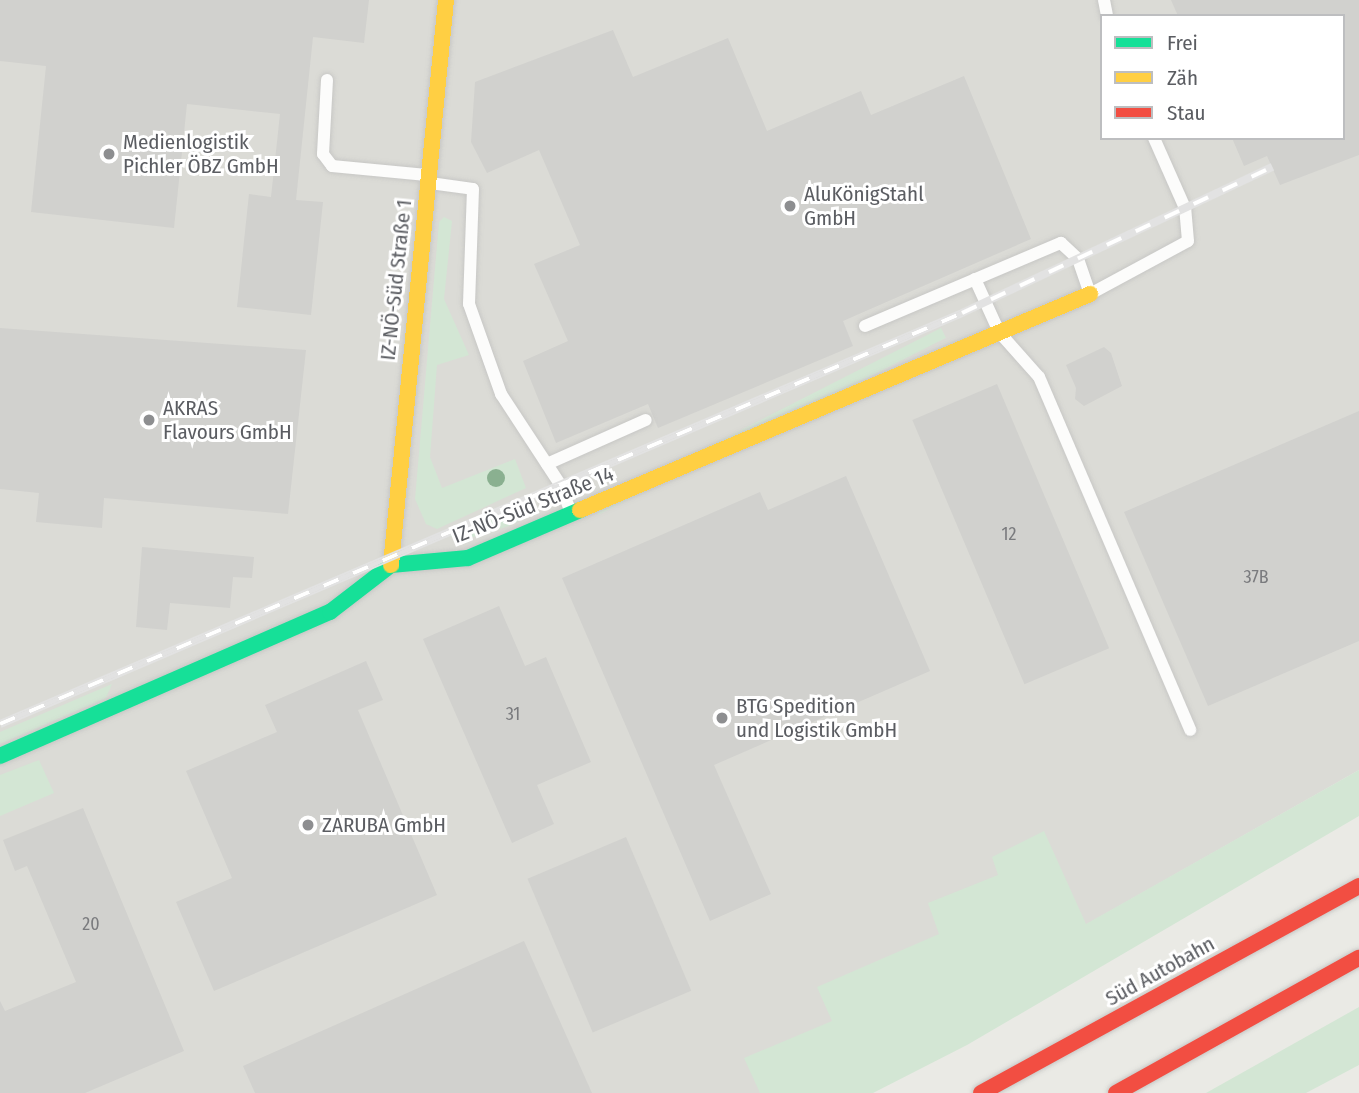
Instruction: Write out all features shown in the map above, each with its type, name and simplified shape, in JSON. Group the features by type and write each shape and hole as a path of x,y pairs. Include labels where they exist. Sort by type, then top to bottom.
{"main road":[{"name":"IZ-NÖ-Süd Straße 1","path":"391,565 446,0"},
{"name":"IZ-NÖ-Süd Straße 14","path":"391,565 468,558 571,512 1090,294"},
{"path":"0,756 330,612 391,565"},
{"name":"Süd Autobahn","path":"981,1093 1359,886"},
{"path":"1116,1093 1359,958"}],"lane":[{"path":"327,80 323,154 332,166 427,179 472,189 468,304 501,394 547,464 571,512"},
{"path":"865,326 1061,243 1078,259 1090,294 1188,241 1185,208 1155,140"},
{"path":"975,279 999,332 1039,377 1190,730"},
{"path":"547,464 646,420"}],"shaded area":[{"path":"0,0 1359,0 1359,770 789,1093 0,1093"}],"green space":[{"path":"444,217 452,221 444,299 469,355 437,365 430,457 442,488 515,459 526,488 437,529 426,524 415,499 439,222"},
{"path":"941,328 946,338 599,515 594,505"},
{"path":"530,500 530,515 509,526 463,540 449,536"},
{"path":"112,684 106,698 0,744 0,732"},
{"path":"39,760 54,793 0,816 0,775"},
{"path":"1359,770 1359,816 967,1045 873,1093 760,1093 744,1058 832,1021 817,987 939,934 928,903 998,875 992,857 1044,831 1086,924"},
{"path":"1359,1007 1359,1065 1306,1093 1206,1093"}],"building":[{"name":"Medienlogistik Pichler ÖBZ GmbH","path":"0,0 369,0 364,43 313,37 296,200 323,202 311,315 237,307 249,194 271,197 280,114 187,104 174,228 31,212 46,66 0,61"},
{"path":"1171,0 1359,0 1359,155 1280,185 1267,156 1244,166 1233,140 1345,140 1345,14 1177,14"},
{"name":"AluKönigStahl GmbH","path":"613,30 633,77 728,38 767,131 861,91 871,115 964,76 1031,239 843,321 853,346 658,428 648,404 556,443 523,361 568,341 534,264 580,245 539,150 487,173 471,142 475,82"},
{"name":"AKRAS Flavours GmbH","path":"0,328 306,350 288,514 104,498 102,528 36,522 39,493 0,489"},
{"path":"1104,347 1111,353 1122,386 1084,406 1075,399 1076,388 1066,365"},
{"path":"997,384 1109,648 1024,684 912,420"},
{"path":"1359,411 1359,641 1208,706 1124,512"},
{"name":"BTG Spedition und Logistik GmbH","path":"846,476 930,671 714,765 771,894 710,921 562,578 760,492 768,510"},
{"path":"142,547 254,557 252,578 233,577 230,608 170,603 167,630 136,627"},
{"path":"499,606 525,666 546,657 591,762 537,785 554,824 512,843 423,639"},
{"name":"ZARUBA GmbH","path":"366,661 383,700 358,710 437,895 214,991 176,902 232,878 186,771 277,732 265,705"},
{"path":"83,808 184,1051 85,1093 0,1093 0,1001 5,1011 76,982 27,866 15,871 3,840"},
{"path":"626,837 691,991 593,1033 528,879"},
{"path":"524,941 592,1093 255,1093 243,1066"}],"railway":[{"path":"0,724 962,313 1272,167"}],"traffic: fast":[{"path":"0,756 330,612 391,565 468,558 580,510"}],"traffic: slow":[{"path":"391,565 446,0"},
{"path":"580,510 1090,294"}],"traffic: jam":[{"path":"981,1093 1359,886"},
{"path":"1116,1093 1359,958"}],"place":[{"name":"Medienlogistik Pichler ÖBZ GmbH","path":"109,154"},
{"name":"AluKönigStahl GmbH","path":"790,206"},
{"name":"AKRAS Flavours GmbH","path":"149,420"},
{"name":"BTG Spedition und Logistik GmbH","path":"722,718"},
{"name":"ZARUBA GmbH","path":"308,825"}]}
